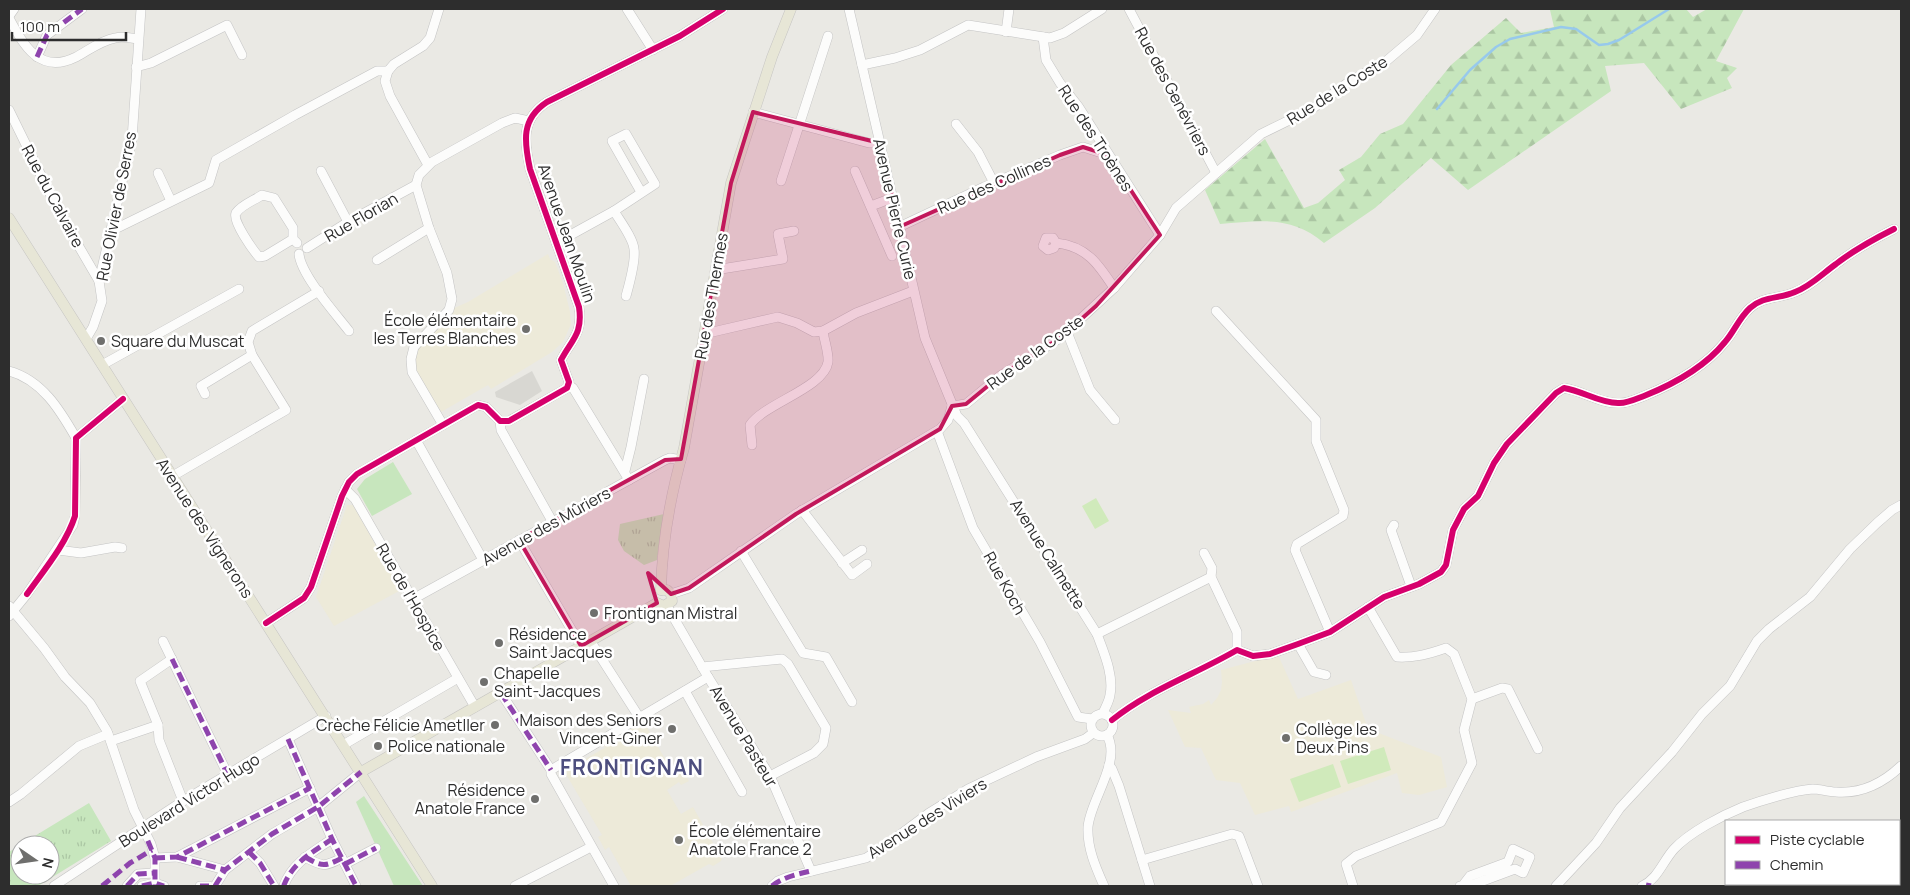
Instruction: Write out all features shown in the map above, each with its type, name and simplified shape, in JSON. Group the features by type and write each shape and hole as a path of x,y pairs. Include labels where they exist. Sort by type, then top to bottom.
{"main road":[{"name":"Rue des Thermes","path":"666,592 669,513 681,460 731,183 753,112 791,9"},
{"name":"Avenue des Vignerons","path":"9,218 432,886"},
{"path":"361,772 586,644 662,604 672,601 666,592 657,593 656,598 662,604"}],"street":[{"path":"14,9 9,17 18,36 33,55 57,64 74,58 102,42 117,37 138,39"},
{"path":"37,57 47,35 82,9"},
{"name":"Rue Olivier de Serres","path":"86,339 93,327 102,301 99,281 132,139 141,9"},
{"path":"428,164 386,88 385,81 388,71 402,59 423,46 430,38 439,9"},
{"path":"627,9 653,50"},
{"path":"443,425 412,372 411,358 414,347 449,310 452,299 447,273 429,228 416,185 420,175 428,164 502,122 515,118 528,121 536,109 547,102 680,36 723,9"},
{"name":"Avenue Pierre Curie","path":"849,9 913,292 925,338 952,406"},
{"path":"1006,32 1009,9"},
{"path":"862,65 920,50 968,25 1050,38 1064,33 1086,13 1102,9"},
{"name":"Rue des Genévriers","path":"1129,9 1216,173"},
{"name":"Rue de la Coste","path":"952,406 966,404 1000,376 1067,332 1114,288 1160,234 1176,208 1261,134 1312,109 1350,81 1384,63 1416,35 1435,9"},
{"path":"136,67 151,63 227,25 242,54"},
{"path":"781,181 828,36"},
{"name":"Rue des Troènes","path":"1043,37 1046,60 1160,234"},
{"path":"109,232 209,182 216,160 378,71 388,71"},
{"name":"Rue du Calvaire","path":"9,110 60,214 99,281"},
{"path":"753,112 869,144 880,143"},
{"name":"Avenue Jean Moulin","path":"528,121 525,148 530,169 579,307 580,316 577,335 561,360 568,385"},
{"path":"956,124 978,152 994,183"},
{"path":"556,243 614,211 654,184 626,134 612,141 641,192"},
{"path":"1090,148 1098,138"},
{"name":"Rue des Collines","path":"899,227 1055,156 1083,147 1090,148"},
{"path":"1090,148 1108,155"},
{"path":"321,171 348,222"},
{"path":"855,171 892,256"},
{"path":"158,172 171,201"},
{"name":"Rue Florian","path":"303,251 348,222 416,185"},
{"path":"295,241 265,256 259,257 237,224 235,216 237,211 262,195 274,198 293,228 295,241 295,250 303,251 300,262 318,291 348,331"},
{"path":"871,206 892,198"},
{"path":"614,211 634,249 630,282 626,296"},
{"path":"377,260 429,228"},
{"path":"1112,720 1136,702 1205,668 1236,650 1253,656 1270,654 1298,644 1330,632 1384,597 1434,577 1446,565 1453,530 1464,509 1478,496 1494,463 1507,444 1556,393 1564,388 1571,389 1620,404 1668,386 1694,370 1715,353 1726,342 1749,308 1764,299 1793,293 1810,285 1837,263 1870,241 1894,229"},
{"path":"715,270 783,259 778,234 794,231"},
{"path":"1056,243 1064,244 1088,254 1100,266 1114,288"},
{"path":"102,366 239,289"},
{"path":"172,477 286,410 252,355 248,342 252,331 318,291"},
{"path":"704,334 778,317 797,323 814,332 823,331 856,313 913,292"},
{"path":"1216,311 1316,420 1316,440 1344,510 1343,516 1298,544 1294,550 1330,632"},
{"path":"752,445 750,425 755,417 800,392 825,370 828,361 823,331"},
{"path":"1067,332 1090,390 1115,420"},
{"path":"205,394 201,386 252,355"},
{"path":"9,371 26,377 42,390 62,413 76,438 76,516 58,550 27,594 10,611 44,648 65,677 90,703 110,738 134,810 155,858 155,884"},
{"path":"625,471 644,379"},
{"path":"500,421 509,421 566,388 568,385 573,388 629,480"},
{"path":"76,438 123,399"},
{"path":"266,623 304,598 311,587 345,489 357,474 478,405 486,408 500,421 501,430 552,521"},
{"path":"666,592 690,588 802,510 937,431 948,420 952,406"},
{"name":"Avenue Calmette","path":"952,406 1034,532 1097,634 1106,657 1110,678 1111,694 1103,713"},
{"name":"Rue Koch","path":"937,431 973,528 1040,642 1078,717 1092,719"},
{"path":"416,440 484,560"},
{"name":"Avenue des Mûriers","path":"413,599 552,521 670,458 681,460"},
{"name":"Rue de l'Hospice","path":"345,489 355,500 475,707"},
{"path":"1556,886 1596,843 1620,808 1672,752 1702,714 1730,686 1757,641 1769,629 1810,597 1850,549 1885,516 1901,505"},
{"path":"802,510 852,576 867,564"},
{"path":"1394,525 1391,530 1411,586"},
{"path":"520,540 586,644 639,717"},
{"path":"58,550 81,553 115,547 122,548"},
{"path":"842,563 862,550"},
{"path":"742,551 803,653 826,657 852,702"},
{"path":"1204,553 1212,568 1211,577 1238,632 1236,650"},
{"path":"1097,634 1211,577"},
{"name":"Avenue Pasteur","path":"662,604 770,776 811,871"},
{"path":"1353,886 1346,864 1356,856 1441,822 1472,763 1464,730 1472,699 1454,654 1446,648 1410,658 1397,657 1368,607"},
{"path":"163,641 228,775"},
{"path":"1298,644 1314,672 1326,675"},
{"path":"172,659 140,681 158,725 159,740 183,801"},
{"path":"702,667 782,659 788,664 826,728 823,744 814,753 770,776"},
{"path":"551,770 708,677"},
{"path":"343,745 458,678"},
{"path":"1472,699 1502,688 1508,689 1538,749"},
{"path":"685,691 742,792"},
{"path":"501,693 551,770 551,774 614,886"},
{"path":"1103,713 1110,716 1114,727 1107,735 1102,737 1093,733 1090,726 1095,716 1103,713"},
{"name":"Boulevard Victor Hugo","path":"54,886 183,801 326,716"},
{"path":"9,802 80,746 158,725"},
{"name":"Avenue des Viviers","path":"772,886 788,877 866,858 929,813 968,789 1036,757 1085,739 1093,733"},
{"path":"1104,886 1092,856 1088,827 1092,810 1109,765 1111,750 1107,735"},
{"path":"288,738 332,838 356,886"},
{"path":"1109,765 1119,786 1150,886"},
{"path":"1644,886 1656,875 1674,849 1702,827 1741,808 1813,789 1837,792 1855,790 1874,785 1886,779 1901,766"},
{"path":"200,886 215,886 225,870 272,834 318,807 361,772"},
{"path":"177,857 310,788"},
{"path":"1142,860 1232,834 1240,836 1258,886"},
{"path":"284,886 293,868 332,838"},
{"path":"515,886 592,847"},
{"path":"305,857 321,866 343,861 376,848"},
{"path":"1514,849 1530,857 1524,873 1515,869 1472,885 1462,886 1470,876 1508,862 1514,849"},
{"path":"249,852 260,863 274,886"},
{"path":"155,858 177,857 225,870"},
{"path":"127,886 138,874 154,872"},
{"path":"142,886 155,884 164,886"}],"highlighted area":[{"path":"753,112 880,143 899,227 1060,155 1083,147 1108,155 1160,235 1096,306 1060,338 1000,376 966,404 952,406 940,429 796,514 689,588 671,594 648,573 657,603 581,646 519,540 665,460 681,459 731,183"}],"shaded area":[{"name":"École élémentaire les Terres Blanches","path":"548,254 550,259 555,262 563,283 570,312 571,324 563,342 552,352 491,389 488,385 441,412 417,372 414,360 418,347 452,309 468,302"},
{"path":"532,371 542,391 520,405 496,397 495,392"},
{"path":"347,505 353,505 401,590 334,626 316,597"},
{"name":"Collège les Deux Pins","path":"1278,655 1298,699 1351,680 1368,729 1441,757 1447,787 1419,795 1402,793 1397,773 1291,812 1289,806 1255,815 1240,783 1216,780 1201,748 1185,747 1168,710 1191,713 1189,707 1203,704 1209,700 1211,705 1221,690 1221,670"},
{"path":"644,722 673,773 679,769 682,770 689,781 681,785 679,782 667,790 681,814 693,807 722,859 713,866 709,864 670,886 631,886 609,847 605,850 598,837 602,835 564,771 565,767 571,764 575,765 605,748 604,745 608,743 609,745 614,739 616,742 625,736 624,733"}],"green space":[{"path":"1686,9 1693,17 1707,9 1744,9 1716,61 1737,68 1727,78 1732,88 1681,109 1644,63 1605,66 1611,91 1468,190 1431,158 1375,208 1324,243 1312,234 1287,224 1262,221 1220,224 1205,190 1265,139 1304,208 1318,203 1345,180 1339,170 1361,157 1380,134 1403,124 1451,65 1506,18 1521,33 1554,27 1550,10"},
{"path":"393,462 412,494 372,516 357,489 365,479"},
{"path":"1096,498 1109,521 1095,529 1082,506"},
{"path":"664,514 657,560 644,565 624,551 618,540 620,524"},
{"path":"1384,747 1391,770 1348,784 1340,761"},
{"path":"1333,764 1341,787 1299,802 1290,779"},
{"path":"364,796 423,886 394,886 356,802"},
{"path":"89,803 111,841 60,872 60,835 36,835"},
{"path":"9,852 10,885 40,885 9,886"}],"waterway":[{"path":"1437,109 1470,70 1496,47 1510,39 1561,27 1576,29 1599,45 1608,44 1619,40 1669,9"}],"marked path":[{"path":"37,57 47,35 82,9"},
{"path":"172,659 228,775"},
{"path":"501,693 551,770"},
{"path":"288,739 332,839 356,886"},
{"path":"215,886 225,870 272,834 318,807 361,772"},
{"path":"155,858 177,857 310,788"},
{"path":"142,827 155,858 155,886"},
{"path":"285,886 288,877 298,864 332,839"},
{"path":"345,864 376,848"},
{"path":"102,886 130,863 152,850"},
{"path":"249,852 260,863 274,886"},
{"path":"177,857 225,870"},
{"path":"305,857 323,865 342,858"},
{"path":"772,886 786,878 811,871"},
{"path":"127,886 138,874 154,873"},
{"path":"142,886 155,883 164,886"},
{"path":"1646,885 1651,886"},
{"path":"200,886 209,886"}],"cycle path":[{"path":"266,623 304,598 311,587 342,496 349,482 357,474 478,405 486,407 500,421 509,421 567,388 569,382 561,360 576,336 580,316 579,307 530,169 526,149 526,131 529,123 533,116 547,102 680,36 723,9"},
{"path":"1112,720 1126,709 1157,691 1237,650 1253,656 1270,654 1330,632 1384,597 1419,584 1441,572 1446,565 1453,530 1464,509 1478,496 1494,463 1507,444 1556,393 1564,388 1604,401 1621,403 1634,400 1666,386 1708,360 1728,338 1746,312 1755,304 1801,289 1850,254 1894,229"},
{"path":"27,594 60,547 75,516 76,438 123,399"}],"place":[{"name":"École élémentaire les Terres Blanches","path":"526,329"},
{"name":"Square du Muscat","path":"101,341"},
{"name":"Frontignan Mistral","path":"594,613"},
{"name":"Résidence Saint Jacques","path":"499,643"},
{"name":"Chapelle Saint-Jacques","path":"484,682"},
{"name":"Crèche Félicie Ametller","path":"495,725"},
{"name":"Maison des Seniors Vincent-Giner","path":"672,729"},
{"name":"Collège les Deux Pins","path":"1286,738"},
{"name":"Police nationale","path":"378,746"},
{"name":"Résidence Anatole France","path":"535,799"},
{"name":"École élémentaire Anatole France 2","path":"679,840"}],"district":[{"name":"FRONTIGNAN","path":"632,767"}]}
